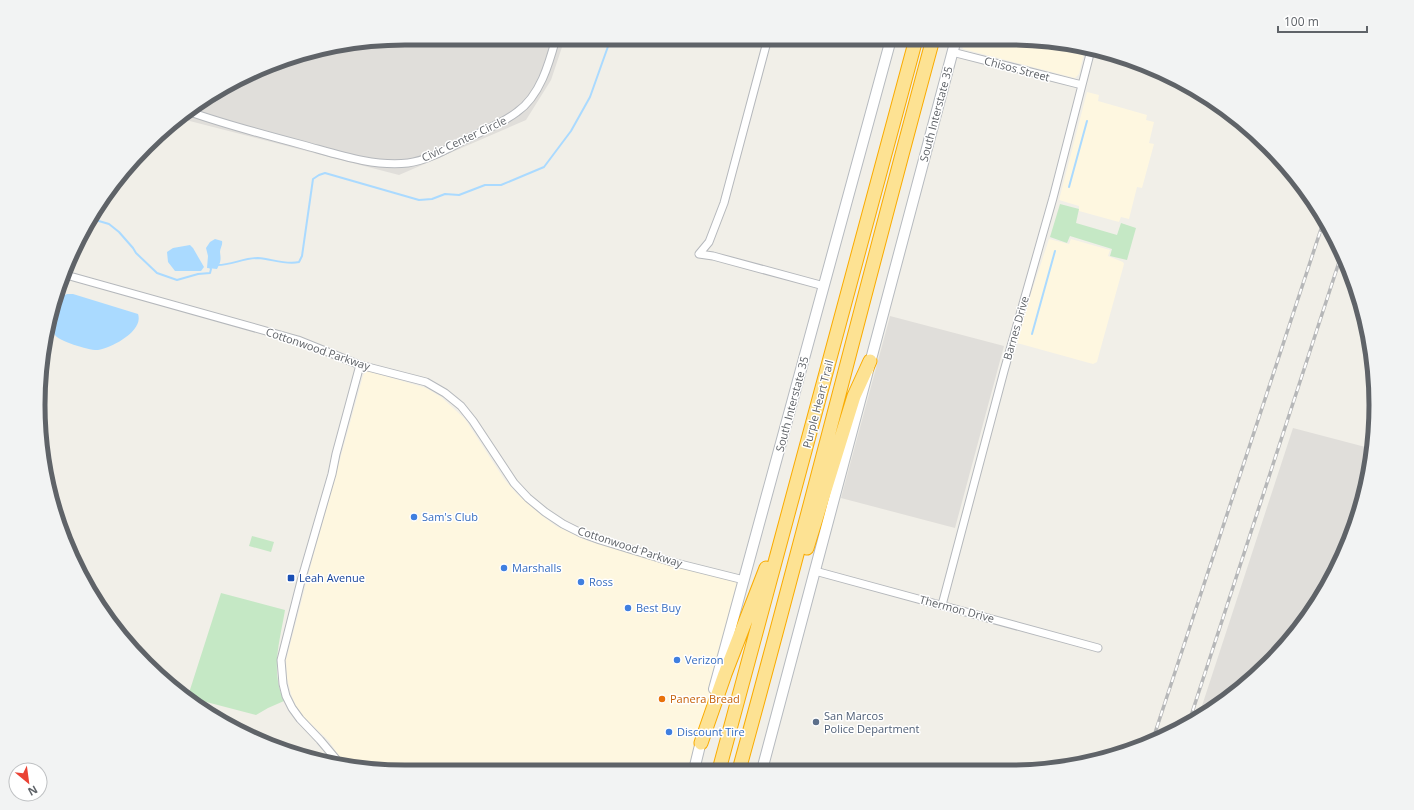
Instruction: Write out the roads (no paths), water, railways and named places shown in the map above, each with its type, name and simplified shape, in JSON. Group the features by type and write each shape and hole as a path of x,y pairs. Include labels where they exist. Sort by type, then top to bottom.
{"highway":[{"name":"Purple Heart Trail","path":"720,765 914,45"},
{"name":"Purple Heart Trail","path":"740,765 931,45"},
{"path":"768,664 779,637 854,396 870,361"},
{"path":"701,743 725,674 794,491"}],"main road":[{"name":"South Interstate 35","path":"695,765 723,656 889,45"},
{"name":"South Interstate 35","path":"763,765 954,45"}],"street":[{"name":"Civic Center Circle","path":"194,113 219,122 344,157 383,163 407,163 424,159 446,149 507,119 519,111 533,96 548,66 554,45"},
{"path":"766,45 724,203 709,242 699,254 713,256 824,286"},
{"name":"Chisos Street","path":"952,52 1082,85"},
{"name":"Barnes Drive","path":"942,605 1004,370 1053,198 1090,54"},
{"name":"Cottonwood Parkway","path":"69,276 298,340 360,364 426,382 445,393 461,406 514,483 528,498 563,524 600,540 672,562 744,580"},
{"path":"335,758 292,708 286,696 283,684 281,660 301,581 332,474 360,364"},
{"name":"Thermon Drive","path":"815,571 1098,648"}],"water":[{"path":"215,239 222,241 220,251 221,259 217,269 207,268 208,256 206,248 210,242"},
{"path":"190,245 204,267 201,271 175,271 168,262 167,252 173,248"},
{"path":"67,294 73,294 138,314 139,320 136,327 125,338 104,349 94,350 68,343 57,337 53,330 62,297"}],"waterway":[{"path":"218,265 258,258 294,263 299,262 302,256 313,179 325,173 419,200 432,199 445,194 459,195 485,185 501,185 544,167 571,131 590,97 609,45"},
{"path":"1069,187 1087,121"},
{"path":"96,220 109,224 119,232 136,253 157,273 177,280 198,274 210,273 210,267"},
{"path":"1032,334 1055,251"}],"railway":[{"path":"1155,734 1322,227"},
{"path":"1191,716 1339,261"}],"place":[{"name":"Sam's Club","path":"414,517"},
{"name":"Marshalls","path":"504,568"},
{"name":"Leah Avenue","path":"291,578"},
{"name":"Ross","path":"581,582"},
{"name":"Best Buy","path":"628,608"},
{"name":"Verizon","path":"677,660"},
{"name":"Panera Bread","path":"662,699"},
{"name":"San Marcos Police Department","path":"816,722"},
{"name":"Discount Tire","path":"669,732"}]}
